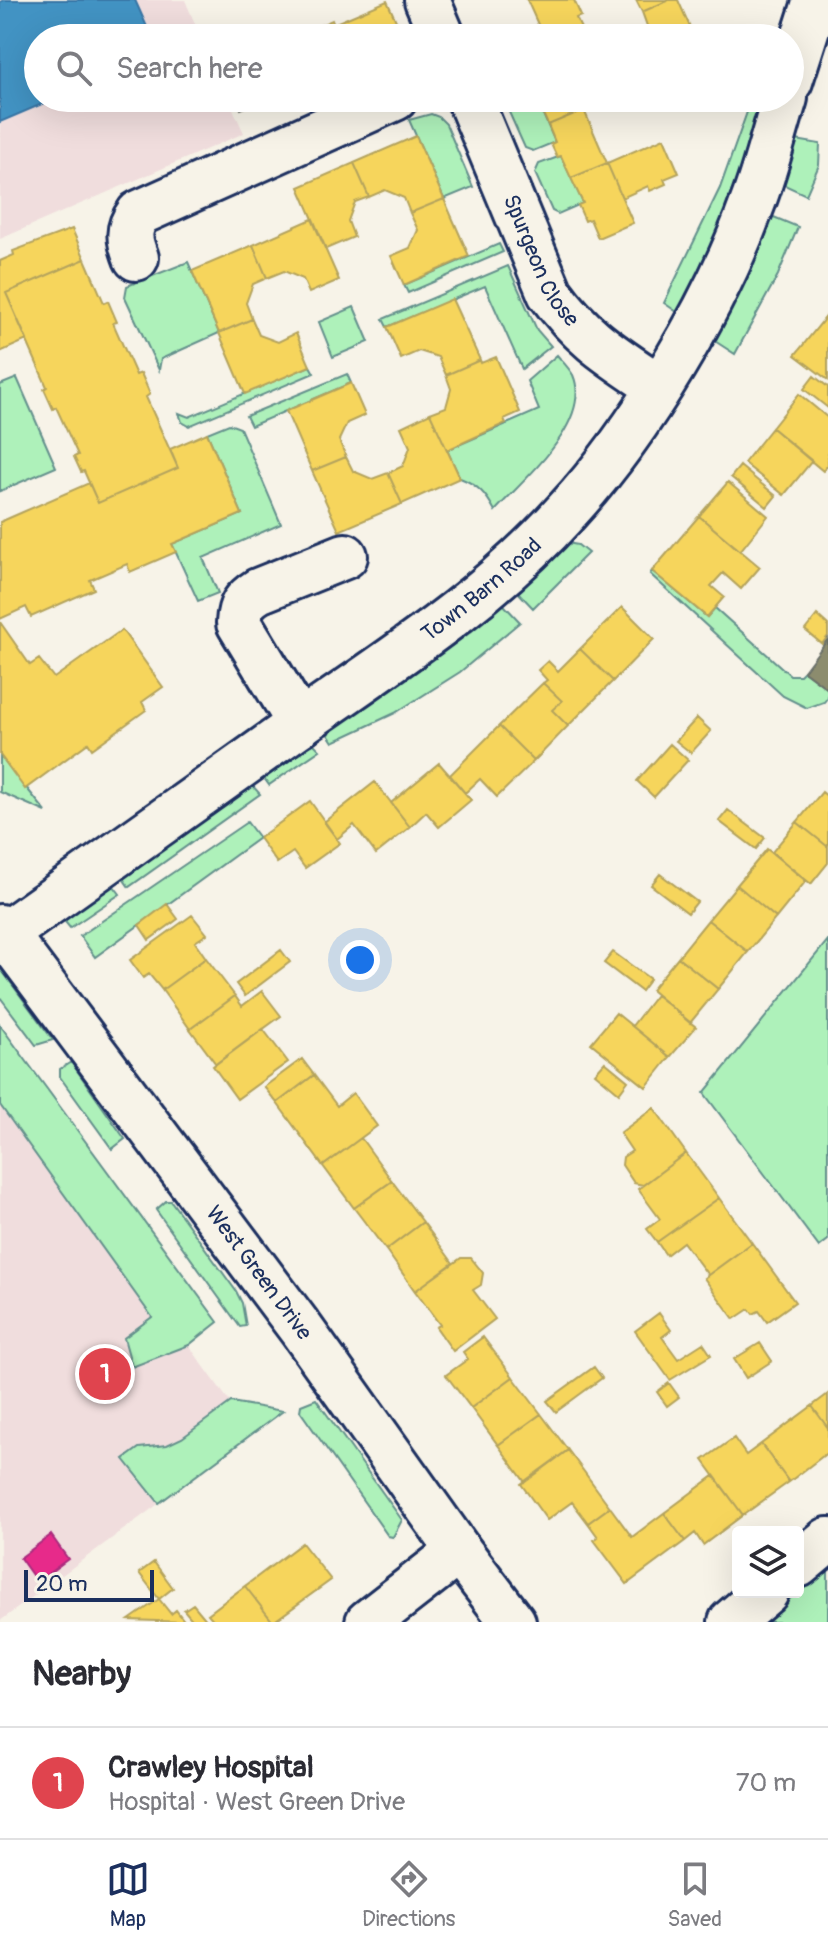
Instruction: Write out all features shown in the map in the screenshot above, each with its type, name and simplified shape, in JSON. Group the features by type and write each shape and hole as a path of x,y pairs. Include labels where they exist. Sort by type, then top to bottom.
{"street":[{"path":"427,0 437,24"},
{"path":"804,37 816,0"},
{"path":"136,258 129,234 131,224 139,213 364,112"},
{"name":"Spurgeon Close","path":"475,112 550,293 570,322 594,343 659,387"},
{"name":"Town Barn Road","path":"3,931 455,616 566,513 616,452 659,387 736,246 754,200 781,112"},
{"path":"300,724 239,623 240,609 246,599 258,591 345,556"},
{"name":"West Green Drive","path":"3,931 291,1316 513,1622"},
{"path":"804,1560 828,1540"},
{"path":"368,1622 459,1551"},
{"path":"731,1622 759,1598"}],"shaded area":[{"path":"0,0 185,0 195,24 24,24 24,112 234,112 244,133 0,239"},
{"path":"0,1085 253,1434 0,1621"}],"green space":[{"path":"509,112 542,112 555,142 533,151 525,148"},
{"path":"747,112 765,112 743,182 680,314 664,303 720,188"},
{"path":"431,114 446,124 473,187 444,199 409,120"},
{"path":"790,139 820,144 819,165 806,195 778,182"},
{"path":"561,156 583,203 558,214 552,211 535,173 539,164"},
{"path":"764,213 798,227 778,275 735,354 707,336"},
{"path":"499,244 503,252 408,293 404,285"},
{"path":"188,262 219,333 161,359 159,370 125,297 127,286"},
{"path":"508,266 537,330 551,346 522,369 485,286 387,327 383,319"},
{"path":"354,307 369,342 333,357 319,322"},
{"path":"557,355 573,375 577,393 573,412 552,449 495,511 481,491 460,478 447,450 539,410 527,381"},
{"path":"310,366 314,373 189,426 182,422 179,413 189,417"},
{"path":"347,374 351,383 251,426 246,416"},
{"path":"17,378 56,467 0,491 0,385"},
{"path":"229,424 240,428 281,524 203,558 218,593 198,601 172,544 242,514 207,433"},
{"path":"567,543 578,545 588,553 533,608 516,590"},
{"path":"652,571 707,617 715,608 790,675 800,675 804,671 828,689 828,697 824,702 807,708 783,696 650,574"},
{"path":"498,604 504,605 520,622 460,672 395,713 333,742 325,730"},
{"path":"310,740 320,750 269,785 261,774"},
{"path":"0,755 46,812 0,792"},
{"path":"250,783 260,794 129,887 120,874"},
{"path":"247,822 259,838 95,957 80,936"},
{"path":"110,881 120,894 70,928 61,917"},
{"path":"828,940 828,1240 819,1247 704,1093"},
{"path":"0,968 53,1040 36,1045 0,997"},
{"path":"0,1025 218,1322 189,1345 132,1367 124,1338 152,1317 0,1105"},
{"path":"71,1062 125,1139 112,1149 60,1077 60,1069"},
{"path":"166,1201 171,1201 236,1291 242,1303 246,1326 240,1327 156,1210"},
{"path":"316,1399 402,1520 393,1537 388,1536 300,1411 301,1405"},
{"path":"231,1402 283,1411 159,1503 124,1459 139,1448 167,1445 182,1438"},
{"path":"828,1569 828,1622 760,1622 791,1598 804,1598 804,1588"}],"building: Homes":[{"path":"527,0 574,0 581,16 576,18 579,24 538,24"},
{"path":"636,0 669,0 642,12"},
{"path":"669,0 678,0 689,24 646,24 642,12"},
{"path":"387,1 397,24 333,24"},
{"path":"542,112 579,112 548,125"},
{"path":"585,112 607,163 571,178 561,156 557,157 551,144 555,142 548,125"},
{"path":"416,136 444,199 410,213 404,198 385,190 369,197 354,163"},
{"path":"664,138 679,173 664,179 666,184 650,191 648,186 622,198 607,163"},
{"path":"354,163 369,197 355,202 348,221 354,237 326,249 299,187"},
{"path":"607,163 633,223 598,238 590,219 585,221 578,205 583,203 571,178"},
{"path":"444,199 469,256 404,285 391,256 410,248 418,230 410,213"},
{"path":"312,219 339,280 309,293 303,279 284,271 267,278 253,245"},
{"path":"72,229 85,259 6,293 27,340 0,352 0,261 14,255 13,251"},
{"path":"253,245 267,278 253,284 246,303 252,319 219,333 192,271"},
{"path":"85,259 104,303 108,301 117,322 113,323 136,375 141,373 150,394 146,397 178,468 98,503 74,457 78,455 56,407 53,409 44,389 47,387 6,293"},
{"path":"452,299 480,360 446,375 438,357 419,351 401,359 387,327"},
{"path":"828,314 828,380 795,355"},
{"path":"252,319 259,335 278,342 296,333 310,366 245,394 219,333"},
{"path":"496,357 520,412 504,419 506,423 447,450 430,413 446,407 451,389 446,375 480,360 481,363"},
{"path":"814,376 828,387 828,408 804,389"},
{"path":"351,383 365,415 347,423 339,440 346,457 312,471 286,411"},
{"path":"799,394 828,418 828,465 823,471 772,428"},
{"path":"430,413 460,478 402,504 388,473 403,466 410,447 401,427"},
{"path":"772,428 812,461 784,495 744,463"},
{"path":"207,433 242,514 172,544 176,552 130,572 127,564 90,580 94,589 31,617 26,607 0,619 0,522 89,483 98,503 178,468 170,449"},
{"path":"346,457 353,471 372,479 388,473 402,504 339,531 312,471"},
{"path":"740,466 776,496 767,507 731,477"},
{"path":"728,482 768,516 740,551 699,516"},
{"path":"699,516 760,567 741,589 723,573 711,586 724,597 707,617 652,571"},
{"path":"622,607 654,639 613,681 580,649"},
{"path":"817,615 828,625 828,636 822,644 805,630"},
{"path":"0,622 30,665 39,659 54,678 122,630 163,687 142,702 146,710 92,749 88,743 25,789 0,755"},
{"path":"580,649 613,681 568,726 552,710 562,701 543,683 547,680 538,670 548,661 558,671"},
{"path":"543,683 562,701 552,710 568,726 534,761 499,726"},
{"path":"697,718 711,731 691,753 676,741"},
{"path":"499,726 534,761 497,797 480,779 465,793 450,775"},
{"path":"670,744 688,760 654,797 637,781"},
{"path":"439,763 471,800 439,827 426,812 410,827 391,803"},
{"path":"375,782 410,827 376,854 354,825 337,839 324,822"},
{"path":"822,792 828,797 828,847 797,822"},
{"path":"310,801 340,843 305,868 293,852 277,863 259,838"},
{"path":"728,810 765,838 756,849 719,821"},
{"path":"797,822 828,847 828,863 811,884 772,852"},
{"path":"767,849 806,881 776,918 737,885"},
{"path":"660,874 697,902 688,913 651,885"},
{"path":"737,885 776,918 748,952 708,920"},
{"path":"167,904 178,919 149,940 139,925"},
{"path":"192,915 207,934 195,942 206,958 162,990 149,974 143,978 130,960"},
{"path":"708,920 748,952 718,989 678,957"},
{"path":"281,950 290,962 245,996 236,984"},
{"path":"613,952 650,979 641,991 604,963"},
{"path":"678,957 718,989 690,1023 651,990"},
{"path":"206,958 235,996 190,1029 162,990"},
{"path":"262,991 281,1016 216,1064 190,1029 235,996 242,1006"},
{"path":"656,995 696,1027 670,1057 632,1026"},
{"path":"616,1013 670,1057 646,1087 591,1043"},
{"path":"263,1029 288,1062 237,1099 213,1066"},
{"path":"302,1059 314,1075 277,1103 264,1087"},
{"path":"605,1062 628,1081 619,1093 595,1073"},
{"path":"314,1075 337,1106 353,1093 377,1126 323,1166 277,1103"},
{"path":"654,1108 686,1153 643,1185 634,1183 622,1165 623,1157 632,1151 620,1133"},
{"path":"361,1138 392,1181 354,1208 323,1166"},
{"path":"686,1153 719,1198 657,1242 647,1229 660,1219 638,1189"},
{"path":"392,1181 423,1222 386,1250 354,1208"},
{"path":"719,1198 752,1243 708,1275 683,1242 666,1255 657,1242"},
{"path":"423,1222 453,1263 415,1291 386,1250"},
{"path":"752,1243 795,1302 767,1322 759,1311 753,1314 749,1309 734,1319 704,1278"},
{"path":"461,1258 471,1258 483,1273 481,1285 473,1290 495,1319 453,1351 436,1327 440,1325 415,1291"},
{"path":"659,1313 671,1330 662,1337 678,1359 703,1343 711,1355 670,1380 635,1331"},
{"path":"483,1337 513,1377 471,1408 446,1375 468,1359 463,1352"},
{"path":"760,1343 772,1361 746,1378 734,1359"},
{"path":"594,1367 602,1378 556,1412 547,1401"},
{"path":"513,1377 541,1414 498,1445 471,1408"},
{"path":"669,1383 679,1397 667,1406 657,1392"},
{"path":"828,1394 828,1428 812,1406"},
{"path":"812,1406 828,1428 828,1452 789,1482 761,1444"},
{"path":"541,1414 568,1450 525,1482 498,1445"},
{"path":"734,1438 746,1455 761,1444 789,1482 743,1515 703,1460"},
{"path":"568,1450 610,1507 588,1523 572,1502 547,1520 521,1484"},
{"path":"714,1476 743,1515 703,1545 695,1533 685,1541 664,1513"},
{"path":"610,1507 632,1537 664,1513 685,1541 627,1584 594,1540 598,1537 588,1523"},
{"path":"302,1543 331,1580 273,1622 245,1586"},
{"path":"154,1562 173,1588 159,1599 139,1573"},
{"path":"245,1586 273,1622 215,1622 208,1614"},
{"path":"159,1599 171,1614 176,1610 185,1622 129,1620"},
{"path":"193,1604 208,1622 194,1622 184,1610"}],"building: Schools":[{"path":"135,0 146,24 24,24 24,112 0,122 0,2"}],"building: Health":[{"path":"51,1535 68,1559 37,1582 20,1558"}],"building: Industry":[{"path":"828,639 828,689 804,671"}],"place":[{"name":"Crawley Hospital","path":"105,1374"}]}
